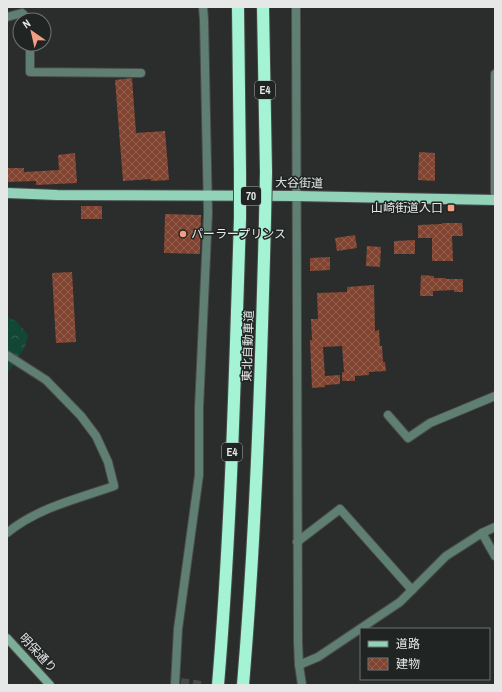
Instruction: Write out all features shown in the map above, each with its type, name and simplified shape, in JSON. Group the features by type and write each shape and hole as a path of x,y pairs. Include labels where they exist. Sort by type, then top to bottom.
{"highway":[{"name":"東北自動車道","path":"218,685 224,611 234,415 240,218 238,7"},
{"name":"東北自動車道","path":"243,685 249,609 259,411 265,220 266,172 263,7"}],"main road":[{"name":"大谷街道","path":"7,193 57,195 296,196 495,200"}],"street":[{"path":"7,16 17,7"},
{"path":"177,683 178,629 199,475 199,408 208,213 203,7"},
{"path":"296,7 297,542 299,665 302,685"},
{"path":"30,52 30,72 141,73"},
{"path":"495,74 495,193"},
{"path":"7,355 46,380 81,416 96,436 108,462 114,486 43,511 19,523 7,533"},
{"path":"388,416 408,438 430,423 495,396"},
{"path":"297,542 340,509 412,590"},
{"path":"360,628 400,602 446,556 482,533 495,527"},
{"path":"482,533 495,556"},
{"path":"299,665 318,657 360,628"},
{"name":"明保通り","path":"7,638 50,685"}],"green space":[{"path":"7,317 16,321 28,335 25,347 7,374"}],"building":[{"path":"132,78 136,133 165,131 169,180 151,181 151,179 123,181 115,80"},
{"path":"419,152 435,153 435,181 418,180"},
{"path":"75,153 77,183 36,185 36,181 7,182 7,168 24,168 24,172 59,170 58,155"},
{"path":"81,206 102,206 102,219 81,219"},
{"name":"パーラープリンス","path":"165,214 201,215 200,254 164,253"},
{"path":"462,223 463,236 452,236 453,261 432,261 432,238 418,238 418,225"},
{"path":"355,235 357,248 337,251 335,238"},
{"path":"415,240 415,254 394,254 394,241"},
{"path":"367,246 381,247 380,267 366,266"},
{"path":"330,257 330,270 310,271 310,258"},
{"path":"72,272 76,342 56,343 52,273"},
{"path":"421,275 434,276 434,278 463,279 463,292 454,292 454,290 433,291 433,296 420,296"},
{"path":"374,285 375,331 379,330 380,346 382,346 383,362 385,362 386,371 369,372 369,375 355,376 355,381 342,381 342,372 344,372 342,346 323,347 325,376 340,375 340,384 312,388 310,340 312,340 311,319 318,319 317,293 347,292 347,287"}],"tunnel":[{"path":"181,682 201,685"}],"place":[{"name":"山崎街道入口","path":"451,208"},
{"name":"パーラープリンス","path":"183,234"}]}
